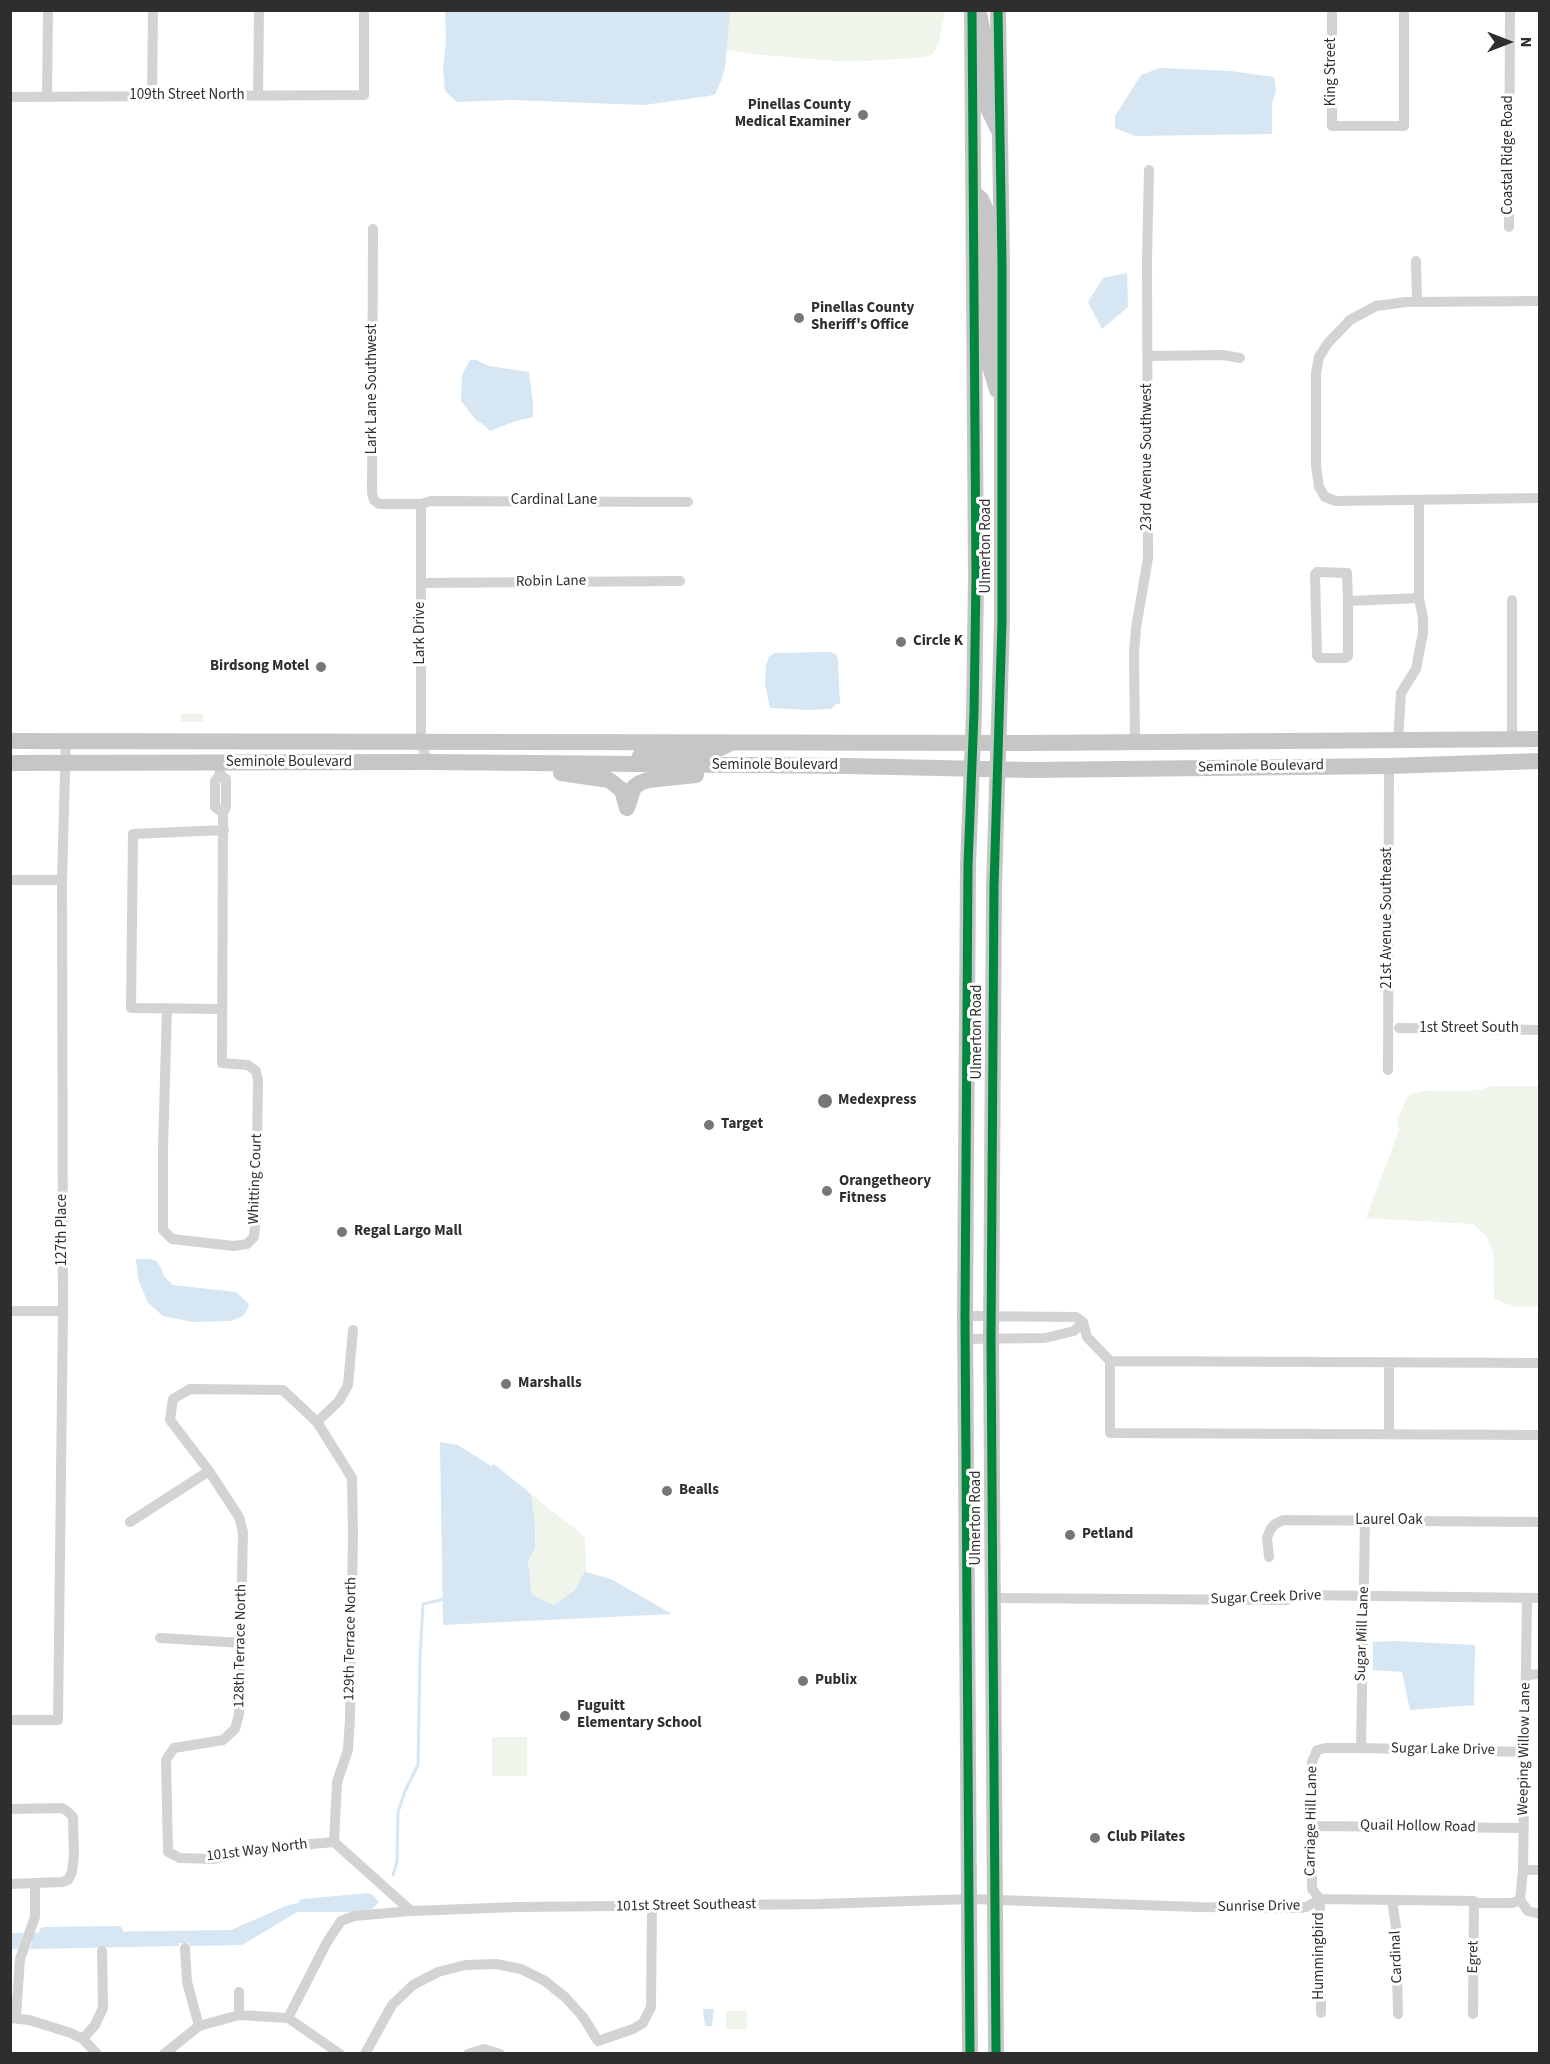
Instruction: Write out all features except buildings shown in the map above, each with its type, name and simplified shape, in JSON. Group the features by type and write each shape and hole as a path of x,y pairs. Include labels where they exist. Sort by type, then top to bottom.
{"main road":[{"name":"Ulmerton Road","path":"970,2054 965,1316 968,889 976,556 972,10"},
{"path":"978,10 984,40 985,102 1000,131"},
{"path":"992,10 998,29"},
{"name":"Ulmerton Road","path":"996,2054 991,1317 994,894 1000,742 1002,411 998,10"},
{"path":"1000,172 974,193 981,199 987,213 989,363 1002,411"},
{"name":"Seminole Boulevard","path":"10,741 1135,742 1539,739"},
{"path":"1389,766 1398,740"},
{"path":"1461,762 1473,753 1500,750 1512,740"},
{"path":"617,765 645,754 712,752 735,741"},
{"name":"Seminole Boulevard","path":"10,763 220,769 427,762 999,770 1389,766 1539,761"},
{"path":"487,764 609,780 622,790 627,808 634,787 648,780 785,766"}],"street":[{"path":"47,97 48,10"},
{"path":"152,96 153,10"},
{"path":"258,96 259,10"},
{"name":"109th Street North","path":"10,97 364,95 364,10"},
{"name":"King Street","path":"1332,10 1332,126 1404,126 1404,10"},
{"name":"Coastal Ridge Road","path":"1509,227 1510,10"},
{"name":"23rd Avenue Southwest","path":"1135,742 1136,636 1148,558 1149,170"},
{"name":"Lark Lane Southwest","path":"373,229 372,493 374,500 380,504 421,504"},
{"path":"1416,261 1417,302"},
{"path":"1539,301 1417,302 1376,306 1350,320 1328,342 1319,357 1316,373 1316,466 1319,487 1325,497 1336,501 1539,498"},
{"path":"1148,356 1222,355 1240,358"},
{"path":"1398,740 1401,693 1416,669 1424,633 1419,598 1419,500"},
{"name":"Cardinal Lane","path":"421,504 431,501 688,502"},
{"name":"Lark Drive","path":"421,504 421,741 427,762"},
{"path":"1317,572 1347,573 1348,601 1348,656 1319,658 1317,656 1315,574 1317,572"},
{"name":"Robin Lane","path":"421,583 680,580"},
{"path":"1348,601 1419,598"},
{"path":"1512,600 1512,740"},
{"name":"127th Place","path":"10,1720 58,1720 63,1311 62,880 66,740"},
{"name":"21st Avenue Southeast","path":"1388,1070 1389,766"},
{"name":"Whitting Court","path":"167,1008 163,1230 172,1239 234,1246 247,1244 254,1237 258,1080 256,1071 248,1065 222,1063 224,830 223,813 215,807 221,801 215,781 220,769"},
{"path":"222,1009 131,1008 132,834 224,830"},
{"path":"10,880 62,880"},
{"name":"1st Street South","path":"1399,1029 1539,1030"},
{"path":"10,1311 63,1311"},
{"path":"965,1316 1076,1317 1083,1322 1087,1337 1110,1360 1539,1364"},
{"path":"965,1339 1045,1338 1074,1331 1083,1322"},
{"path":"317,1422 339,1401 348,1385 353,1330"},
{"path":"1110,1360 1110,1433 1539,1435"},
{"path":"1389,1363 1389,1434"},
{"name":"128th Terrace North","path":"180,1858 168,1852 166,1760 174,1748 223,1740 235,1729 239,1714 242,1643 243,1532 239,1517 209,1471 170,1420 173,1399 190,1389 283,1390"},
{"name":"129th Terrace North","path":"283,1390 317,1422 352,1478 350,1719 348,1750 337,1782 334,1842"},
{"path":"130,1522 209,1471"},
{"name":"Laurel Oak","path":"1269,1557 1267,1538 1270,1530 1283,1520 1539,1522"},
{"name":"Sugar Mill Lane","path":"1361,1748 1365,1520"},
{"name":"Sugar Creek Drive","path":"993,1598 1286,1600 1299,1595 1539,1598"},
{"name":"Weeping Willow Lane","path":"1520,1900 1524,1828 1527,1598"},
{"path":"160,1638 242,1643"},
{"path":"1526,1675 1539,1674"},
{"name":"Sugar Lake Drive","path":"1361,1748 1525,1752"},
{"name":"Carriage Hill Lane","path":"1320,1899 1312,1889 1312,1762 1317,1750 1361,1748"},
{"path":"10,1809 62,1808 73,1817 74,1855 72,1872 68,1880 10,1884"},
{"name":"Quail Hollow Road","path":"1312,1826 1524,1828"},
{"path":"334,1842 411,1911"},
{"name":"101st Way North","path":"180,1858 213,1859 257,1849 334,1842"},
{"path":"1523,1870 1539,1870"},
{"path":"35,1883 35,1917 20,1959 13,2018 71,2033 83,2039 97,2054"},
{"name":"101st Street Southeast","path":"288,2018 327,1942 341,1921 354,1916 411,1911 518,1907 652,1907 996,1899"},
{"name":"Sunrise Drive","path":"996,1899 1199,1907 1299,1908 1320,1899 1474,1900 1476,1903 1512,1903 1520,1900"},
{"name":"Hummingbird","path":"1320,1899 1321,2013"},
{"name":"Cardinal","path":"1392,1900 1396,1927 1398,2014"},
{"name":"Egret","path":"1473,2014 1474,1900"},
{"path":"1520,1900 1528,1911 1539,1914"},
{"path":"598,2041 633,2030 649,2015 652,1907"},
{"path":"185,1948 187,1982 200,2026"},
{"path":"83,2039 95,2025 103,2008 102,1951"},
{"path":"365,2054 392,2005 413,1985 438,1972 465,1965 496,1964 521,1969 545,1981 566,1998 584,2017 598,2041 600,2054"},
{"path":"239,1992 239,2015"},
{"path":"164,2054 200,2026 239,2015 288,2018 340,2054"},
{"path":"468,2054 484,2049 500,2054"}],"shaded area":[{"path":"730,11 944,11 944,17 939,43 932,55 848,62 726,50"},
{"path":"181,714 203,714 203,722 181,722"},
{"path":"1489,1086 1539,1086 1539,1306 1516,1307 1494,1299 1493,1252 1486,1236 1473,1224 1366,1218 1399,1130 1397,1120 1411,1094 1422,1091 1482,1090"},
{"path":"531,1494 585,1537 586,1569 575,1590 554,1605 532,1595 528,1562 535,1548 535,1523"},
{"path":"492,1737 527,1737 527,1776 492,1776"},
{"path":"726,2011 747,2011 747,2029 726,2029"}],"water":[{"path":"445,11 730,11 725,67 715,94 644,105 511,100 457,102 445,91 443,69 446,40"},
{"path":"1160,68 1231,71 1274,77 1276,91 1272,104 1272,134 1135,136 1115,128 1115,116 1141,75"},
{"path":"1127,273 1128,307 1102,329 1088,302 1103,278"},
{"path":"470,360 476,360 489,366 529,372 533,417 490,431 477,421 461,401 462,375"},
{"path":"829,652 836,654 838,659 840,704 836,704 831,709 770,708 765,684 769,657 774,653"},
{"path":"136,1259 156,1261 164,1276 173,1285 236,1292 249,1304 247,1310 243,1316 231,1321 193,1322 163,1316 148,1303 138,1279"},
{"path":"440,1442 458,1445 491,1466 494,1464 531,1494 535,1523 535,1548 528,1562 532,1595 554,1605 575,1590 586,1569 586,1572 611,1579 672,1614 443,1625"},
{"path":"1373,1642 1475,1645 1474,1705 1410,1710 1402,1672 1373,1670"},
{"path":"365,1893 373,1895 379,1902 372,1909 351,1912 297,1912 242,1945 190,1946 189,1943 179,1943 179,1946 30,1949 32,1941 22,1939 18,1949 11,1949 10,1933 231,1930 288,1905 352,1902"},
{"path":"703,2009 714,2009 712,2026 705,2026"}],"waterway":[{"path":"393,1875 397,1861 398,1812 418,1765 423,1604 444,1599"},
{"path":"303,1904 368,1898"},
{"path":"44,1932 118,1931"}],"cycle path":[{"path":"970,2054 965,1316 968,865 976,578 972,10"},
{"path":"996,2054 991,1340 994,886 1002,622 1002,265 998,10"}],"place":[{"name":"Pinellas County Medical Examiner","path":"863,115"},
{"name":"Pinellas County Sheriff's Office","path":"799,318"},
{"name":"Circle K","path":"901,642"},
{"name":"Birdsong Motel","path":"321,667"},
{"name":"Medexpress","path":"825,1101"},
{"name":"Target","path":"709,1125"},
{"name":"Orangetheory Fitness","path":"827,1191"},
{"name":"Regal Largo Mall","path":"342,1232"},
{"name":"Marshalls","path":"506,1384"},
{"name":"Bealls","path":"667,1491"},
{"name":"Petland","path":"1070,1535"},
{"name":"Publix","path":"803,1681"},
{"name":"Fuguitt Elementary School","path":"565,1716"},
{"name":"Club Pilates","path":"1095,1838"}]}
